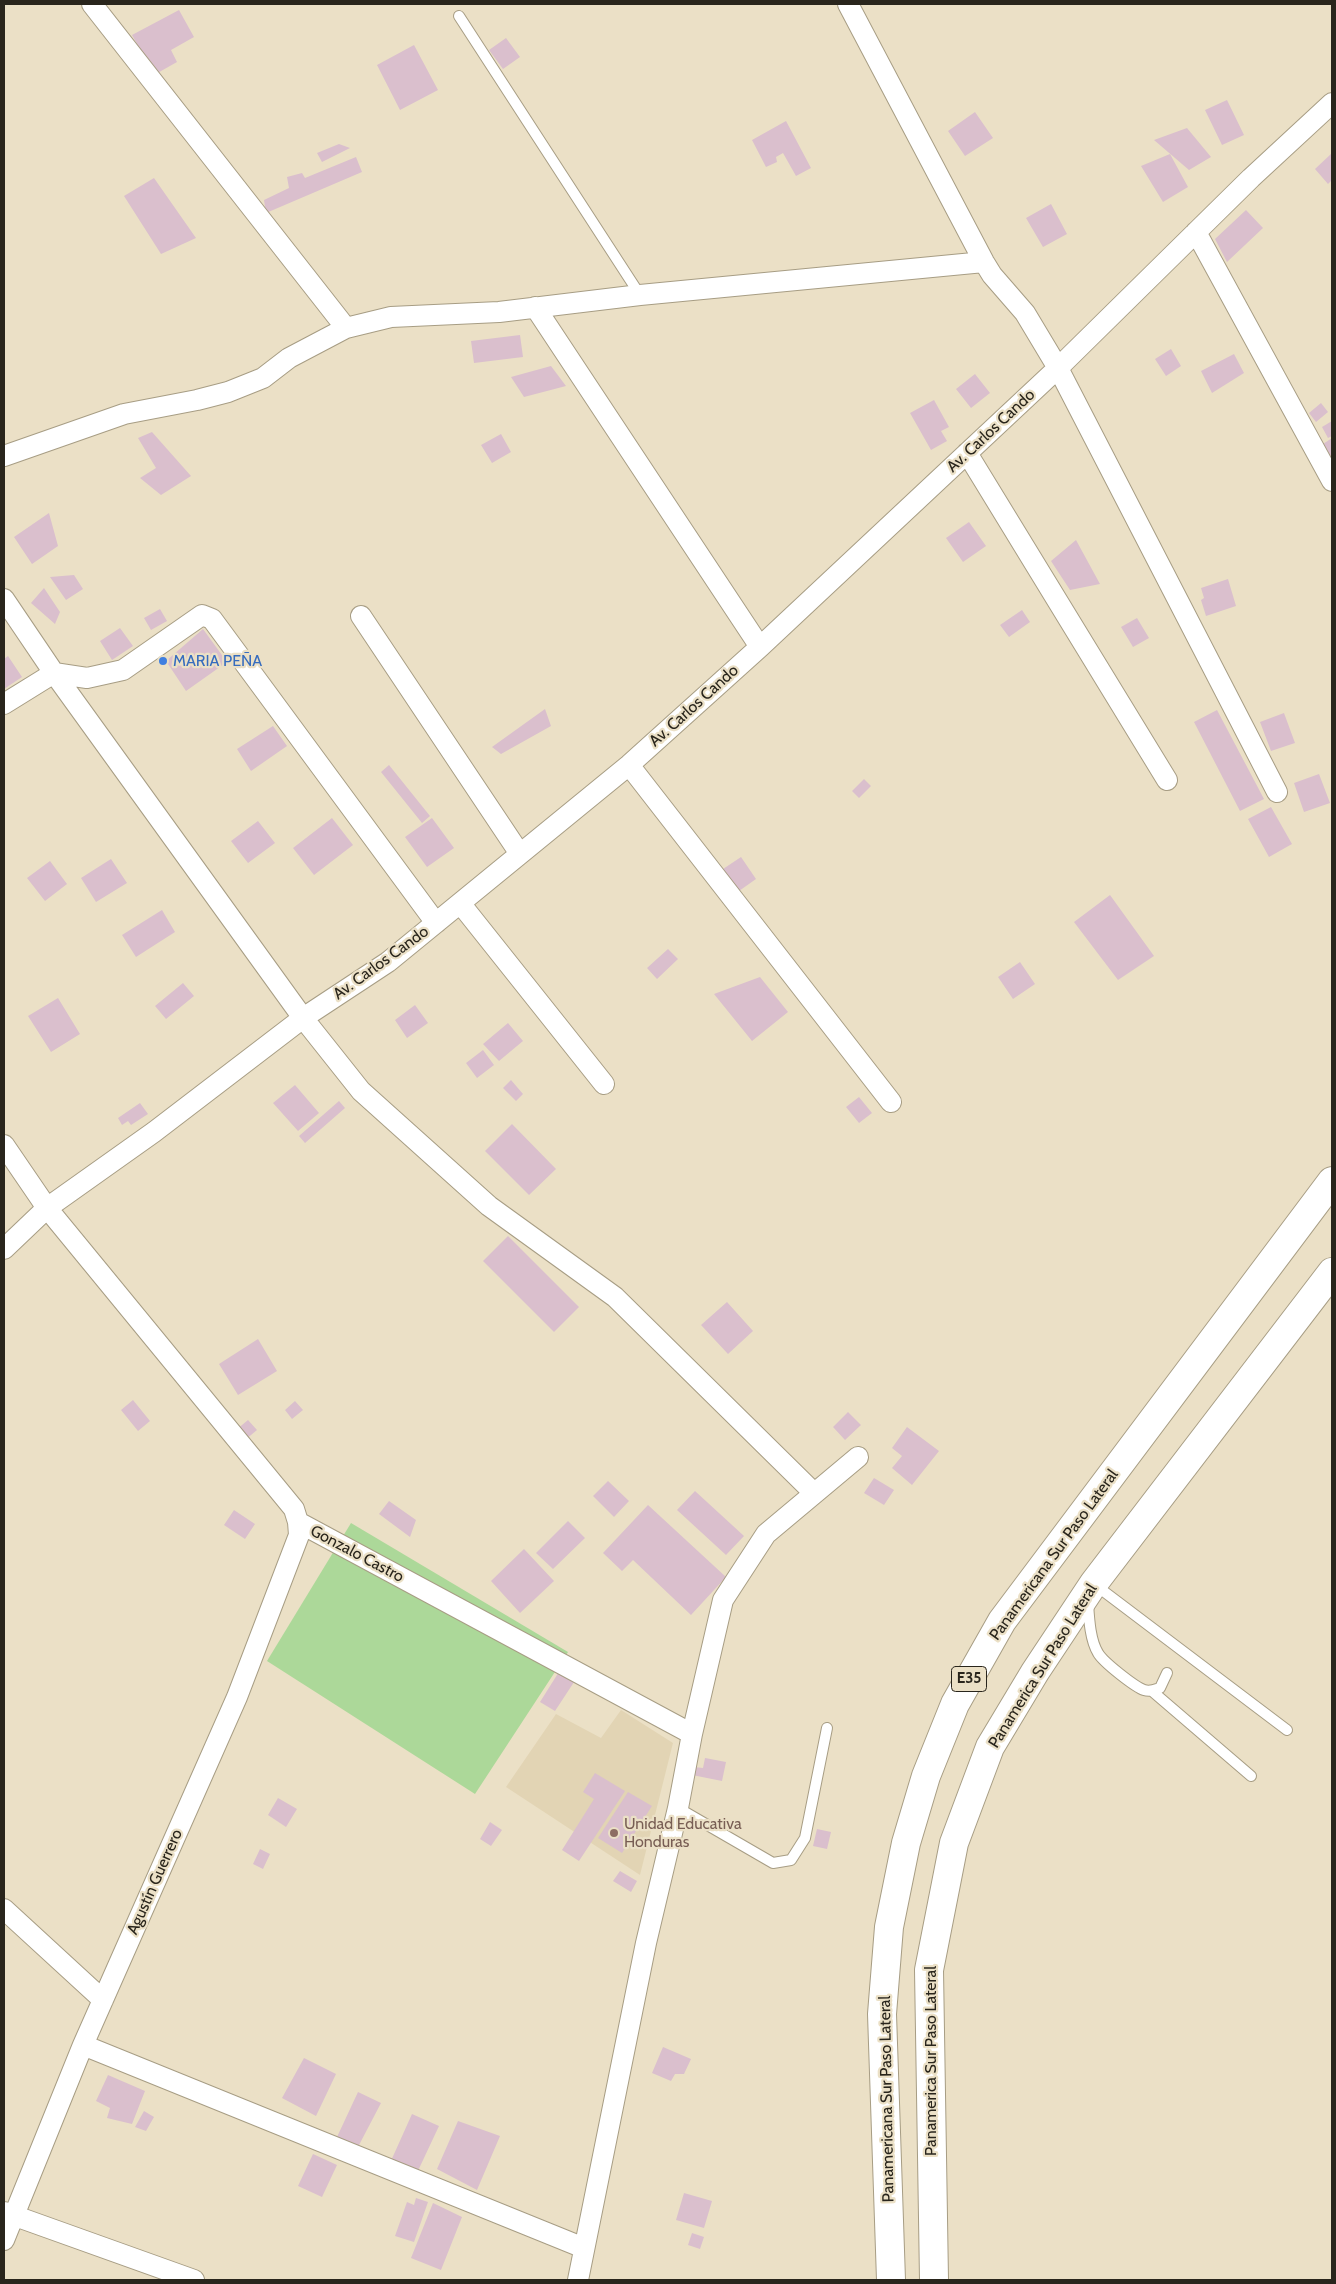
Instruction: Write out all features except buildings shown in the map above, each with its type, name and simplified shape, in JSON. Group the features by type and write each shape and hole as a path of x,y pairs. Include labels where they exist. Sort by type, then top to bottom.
{"highway":[{"name":"Panamericana Sur Paso Lateral","path":"892,2280 882,2014 889,1927 906,1843 926,1776 955,1704 1002,1621 1332,1181"},
{"name":"Panamerica Sur Paso Lateral","path":"934,2280 929,1970 954,1843 990,1747 1035,1672 1091,1588 1327,1289"}],"street":[{"path":"92,4 346,328"},
{"path":"848,4 984,262 992,275 1025,313 1058,368 1278,792"},
{"name":"Av. Carlos Cando","path":"4,1249 47,1208 154,1132 303,1018 388,962 629,765 760,647 1058,368 1251,178 1332,102"},
{"path":"1196,232 1332,480"},
{"path":"4,456 124,414 228,392 263,378 289,358 346,328 391,317 499,312 640,295 984,262"},
{"path":"535,307 760,647"},
{"path":"967,453 1167,780"},
{"path":"4,599 54,673 303,1018 361,1091 489,1206 615,1297 814,1493"},
{"path":"4,704 54,673 87,678 123,670 202,615 212,619 436,923"},
{"path":"361,616 520,854"},
{"path":"629,765 891,1102"},
{"path":"460,903 604,1084"},
{"name":"Gonzalo Castro","path":"4,1145 47,1208 294,1509 298,1522 692,1734"},
{"path":"578,2280 646,1943 678,1808 692,1734 723,1600 766,1534 858,1457"},
{"name":"Agustín Guerrero","path":"4,2240 9,2214 237,1698 299,1534 298,1522"},
{"path":"4,1909 103,2000"},
{"path":"83,2045 584,2248"},
{"path":"9,2214 194,2280"}],"lane":[{"path":"459,16 640,295"},
{"path":"1091,1588 1088,1618 1097,1652 1103,1660 1143,1690 1152,1691 1160,1688 1167,1673"},
{"path":"1091,1588 1287,1730"},
{"path":"1152,1691 1251,1776"},
{"path":"678,1808 773,1863 791,1860 805,1838 827,1728"}],"shaded area":[{"name":"Unidad Educativa Honduras","path":"621,1710 673,1743 640,1875 506,1787 556,1714 601,1738"}],"green space":[{"path":"351,1523 568,1652 475,1794 267,1661"}],"place":[{"name":"MARIA PEÑA","path":"163,661"},
{"name":"Unidad Educativa Honduras","path":"614,1833"}]}
